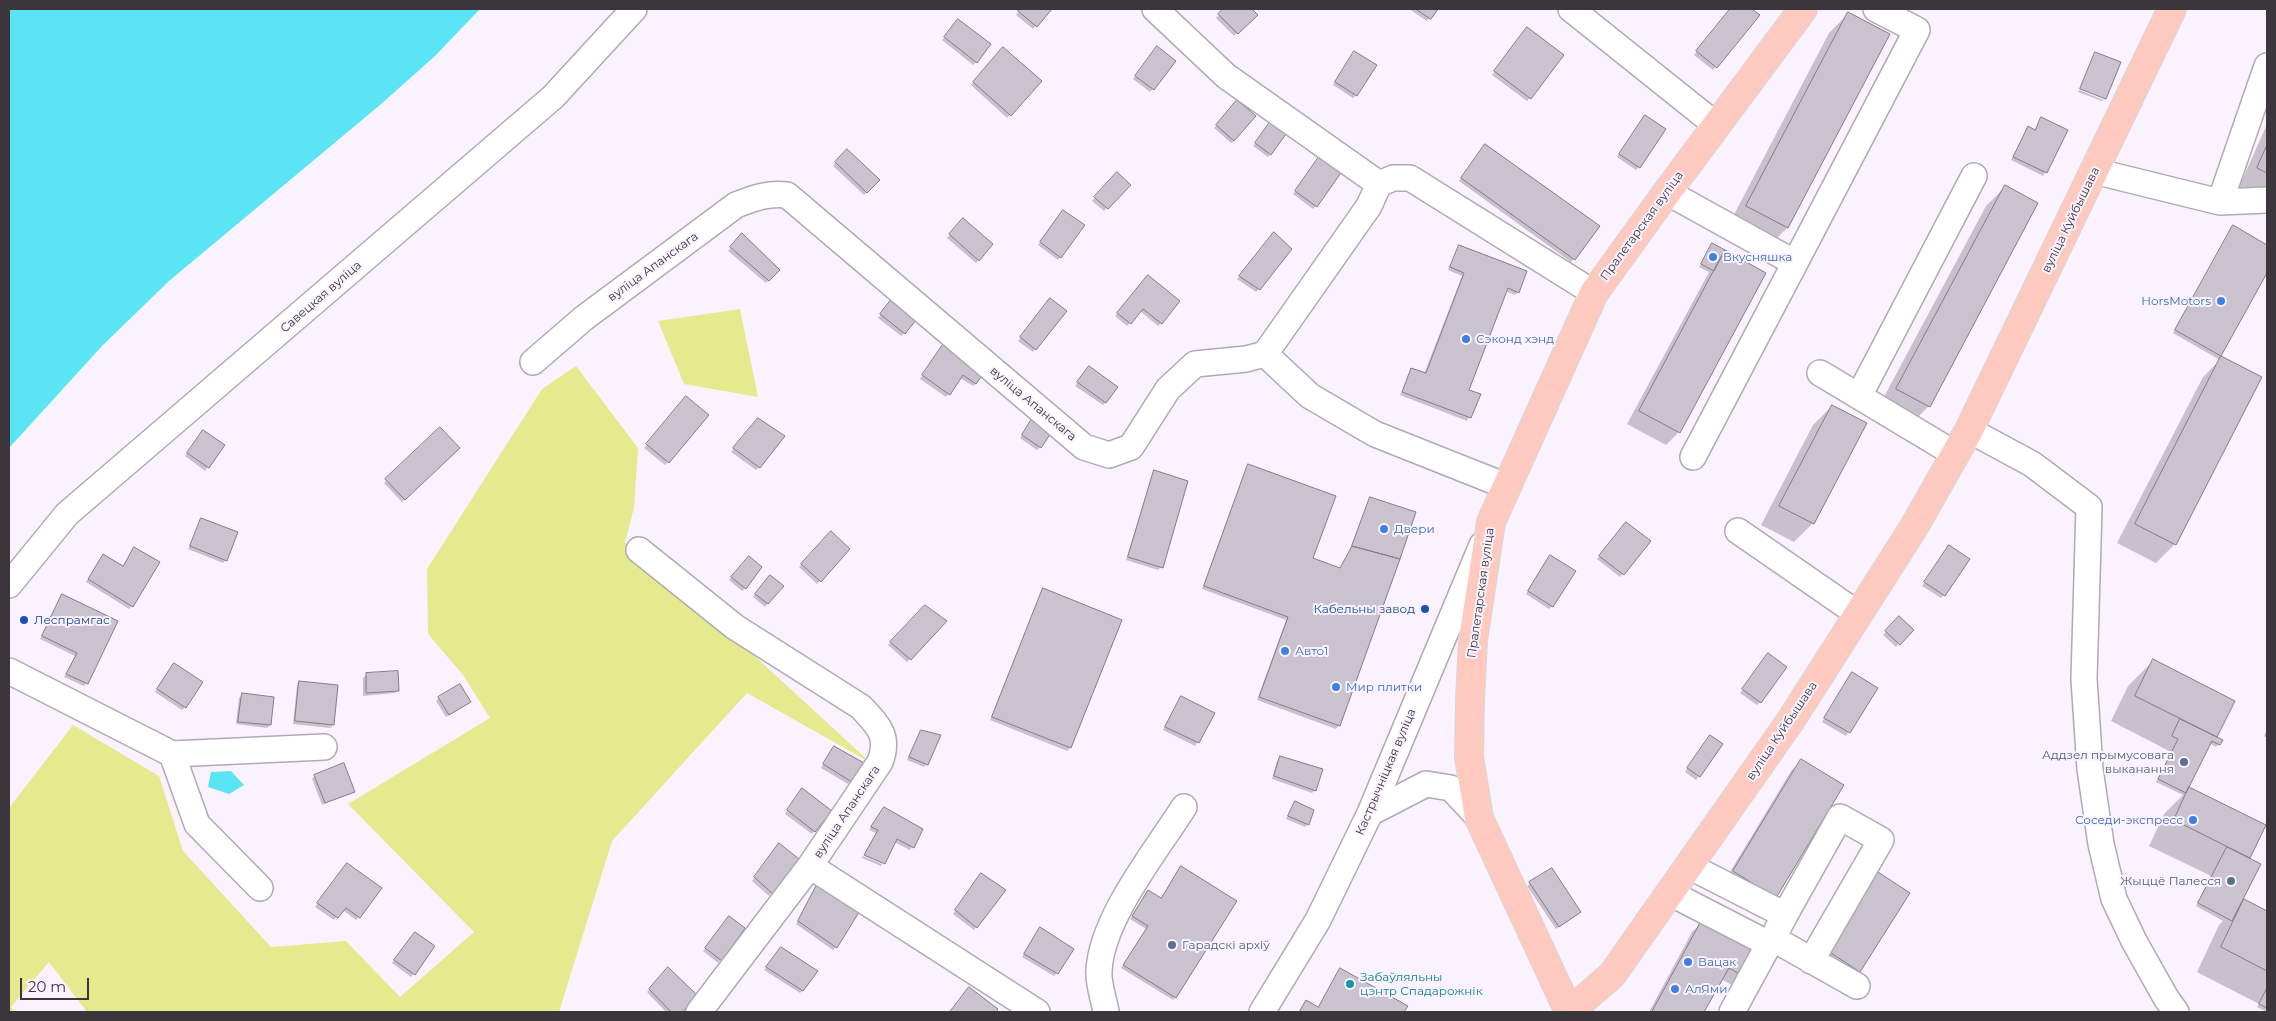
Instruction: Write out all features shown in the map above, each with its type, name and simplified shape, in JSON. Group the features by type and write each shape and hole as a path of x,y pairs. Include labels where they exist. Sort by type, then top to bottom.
{"main road":[{"name":"Пралетарская вуліца","path":"1568,1012 1479,818 1469,757 1473,640 1491,522 1594,293 1803,9"},
{"name":"вуліца Куйбышава","path":"1568,1012 1612,975 1791,720 1914,526 1968,430 2172,9"}],"street":[{"name":"Савецкая вуліца","path":"9,585 67,514 553,97 634,9"},
{"path":"1155,9 1226,76 1379,184"},
{"path":"1570,9 1716,125"},
{"path":"1693,457 1917,30 1876,9"},
{"path":"2220,202 2267,66"},
{"path":"2094,172 2220,202 2267,200"},
{"path":"1859,396 1974,176"},
{"path":"1506,486 1375,434 1310,396 1265,354 1369,206 1379,184 1393,178 1410,178 1594,293"},
{"path":"1667,192 1795,263"},
{"name":"вуліца Апанскага","path":"533,362 584,318 736,205 760,195 773,193 787,195 1084,448 1109,455 1131,447 1168,389 1194,364 1246,359 1265,354"},
{"path":"1820,373 1955,454"},
{"path":"1968,430 2032,464 2089,507 2084,679 2090,769 2101,844 2114,898 2134,941 2176,1012"},
{"name":"Кастрычніцкая вуліца","path":"1262,1012 1318,920 1370,813 1491,522"},
{"path":"1738,531 1858,614"},
{"name":"вуліца Апанскага","path":"639,550 736,627 861,707 876,723 884,737 885,750 880,762 810,866 1027,1009"},
{"path":"9,671 172,754 324,748"},
{"path":"172,754 197,824 260,888"},
{"path":"1370,813 1426,784 1451,788 1479,818"},
{"path":"1106,1012 1098,972 1104,940 1118,909 1184,807"},
{"path":"1732,1012 1840,817 1881,840 1811,961"},
{"path":"699,1012 810,866"},
{"path":"1688,866 1785,915"},
{"path":"1670,893 1771,941 1857,986"}],"green space":[{"path":"740,309 758,397 684,384 658,321"},
{"path":"576,366 638,448 634,508 625,542 734,637 871,763 747,693 612,841 559,1012 87,1012 49,962 11,1007 15,1012 9,1012 9,808 73,725 159,776 183,851 271,947 346,941 400,997 474,932 348,804 490,718 463,675 428,634 427,569 542,389"}],"water":[{"path":"9,9 480,9 435,56 380,105 169,281 102,346 9,448"},
{"path":"231,771 244,785 229,794 208,787 211,772"}],"building":[{"path":"1021,9 1052,9 1037,27 1018,11"},
{"path":"1223,9 1252,9 1258,15 1238,34 1218,14"},
{"path":"1416,9 1438,9 1431,19"},
{"path":"1730,9 1752,9 1760,15 1717,68 1696,51"},
{"path":"1848,12 1890,34 1788,228 1746,206"},
{"path":"958,19 991,44 977,63 944,37"},
{"path":"1527,27 1564,55 1531,99 1494,71"},
{"path":"1157,46 1176,61 1154,90 1135,76"},
{"path":"1003,47 1042,81 1011,116 973,82"},
{"path":"1354,51 1377,65 1357,96 1335,82"},
{"path":"2095,52 2121,62 2106,99 2080,89"},
{"path":"1237,100 1256,116 1234,141 1216,125"},
{"path":"1645,115 1666,129 1640,168 1619,154"},
{"path":"2041,117 2068,130 2047,173 2013,157 2028,126 2035,130"},
{"path":"1270,122 1286,134 1271,155 1255,143"},
{"path":"1485,144 1600,226 1575,260 1461,178"},
{"path":"2267,145 2267,173 2257,168"},
{"path":"847,149 880,180 867,193 835,162"},
{"path":"1323,151 1345,167 1317,207 1295,191"},
{"path":"1117,172 1131,185 1108,209 1094,197"},
{"path":"2005,185 2038,203 1930,407 1896,389"},
{"path":"1063,210 1085,225 1061,258 1040,242"},
{"path":"963,218 993,244 979,261 949,234"},
{"name":"HorsMotors","path":"2233,225 2267,245 2267,273 2221,356 2175,330"},
{"path":"1274,232 1292,249 1260,290 1239,276"},
{"path":"742,233 780,270 769,281 730,247"},
{"name":"Вкусняшка","path":"1712,243 1725,250 1714,271 1701,264"},
{"path":"1459,245 1527,271 1519,293 1508,288 1469,390 1481,394 1471,418 1402,392 1411,368 1426,373 1464,273 1450,267"},
{"path":"1725,250 1766,273 1680,433 1639,411"},
{"path":"1148,275 1180,301 1162,324 1143,309 1131,324 1117,313"},
{"path":"898,291 923,311 905,334 880,314"},
{"path":"1050,298 1067,311 1036,350 1020,337"},
{"path":"946,340 987,369 976,384 963,375 950,395 922,375"},
{"path":"2221,356 2262,377 2176,545 2135,524"},
{"path":"1089,366 1118,387 1106,403 1077,382"},
{"path":"686,396 709,415 669,463 646,444"},
{"path":"1832,405 1867,423 1814,524 1779,506"},
{"path":"1033,417 1053,430 1041,448 1022,435"},
{"path":"758,418 785,436 760,468 733,448"},
{"path":"440,427 460,448 405,500 385,479"},
{"path":"203,430 225,445 209,468 187,453"},
{"path":"1248,464 1336,496 1313,558 1340,568 1352,546 1400,559 1340,726 1259,697 1288,617 1204,586"},
{"path":"1154,470 1188,481 1163,568 1128,557"},
{"name":"Двери","path":"1370,497 1416,512 1400,559 1352,546"},
{"path":"201,518 238,532 227,561 190,546"},
{"path":"1626,522 1651,541 1624,575 1599,556"},
{"path":"831,531 850,549 821,582 801,564"},
{"path":"1949,545 1970,559 1945,596 1924,582"},
{"path":"134,547 160,562 133,607 88,579 103,554 123,566"},
{"path":"1550,555 1576,571 1553,607 1528,591"},
{"path":"749,556 762,567 746,589 731,577"},
{"path":"770,575 784,586 768,604 755,594"},
{"path":"1043,588 1122,620 1071,748 992,717"},
{"path":"62,594 118,621 88,684 66,674 77,653 42,636"},
{"path":"925,605 947,621 911,660 890,642"},
{"path":"1899,616 1914,630 1900,645 1885,631"},
{"path":"1768,653 1787,667 1761,703 1742,689"},
{"path":"2153,659 2235,701 2217,737 2135,696"},
{"path":"174,663 203,682 186,708 157,689"},
{"path":"398,671 399,691 366,693 366,673"},
{"path":"1852,672 1878,688 1850,733 1824,718"},
{"path":"299,681 338,685 334,725 295,721"},
{"path":"460,684 471,702 449,715 438,697"},
{"path":"242,693 274,697 271,725 238,722"},
{"path":"1181,696 1215,713 1199,743 1165,727"},
{"name":"Аддзел прымусовага выканання","path":"2180,719 2223,740 2220,745 2212,741 2186,793 2158,779 2178,739 2172,736"},
{"path":"921,730 941,735 928,765 909,757"},
{"path":"1710,735 1723,744 1700,777 1687,768"},
{"path":"834,746 864,763 852,782 823,764"},
{"path":"1280,756 1323,769 1316,791 1274,776"},
{"path":"1801,759 1844,785 1776,898 1733,871"},
{"path":"344,763 355,792 325,803 314,775"},
{"path":"2189,787 2266,825 2250,858 2174,820"},
{"path":"802,788 832,811 815,832 787,810"},
{"path":"1295,801 1314,810 1309,825 1288,816"},
{"path":"884,807 923,829 914,848 897,839 885,864 864,855 878,830 871,827"},
{"path":"779,843 799,859 773,894 754,877"},
{"name":"Жыццё Палесся","path":"2227,847 2261,864 2232,921 2198,903"},
{"path":"347,863 382,888 360,918 346,908 338,918 317,903"},
{"name":"Гарадскі архіў","path":"1181,866 1237,901 1176,998 1123,965 1148,926 1132,916 1148,890 1161,898"},
{"path":"1552,868 1581,912 1559,927 1529,882"},
{"path":"1878,872 1910,893 1860,972 1828,951"},
{"path":"981,873 1006,890 977,928 955,910"},
{"path":"820,879 864,904 837,948 798,921"},
{"path":"2244,899 2267,911 2267,971 2221,947"},
{"path":"729,916 745,928 722,961 705,948"},
{"path":"1702,920 1758,950 1743,976 1729,968 1704,1012 1652,1012"},
{"path":"1040,927 1074,949 1058,974 1024,954"},
{"path":"415,932 435,946 415,975 394,960"},
{"path":"781,947 818,971 803,991 766,967"},
{"path":"668,967 697,995 683,1012 671,1012 649,989"},
{"name":"Забаўляльны цэнтр Спадарожнік","path":"1340,968 1408,1006 1404,1012 1299,1012 1306,1000 1318,1007"},
{"path":"969,987 998,1009 996,1012 950,1012"},
{"path":"2267,988 2267,1008 2259,1004"}],"place":[{"name":"Вкусняшка","path":"1713,257"},
{"name":"HorsMotors","path":"2221,301"},
{"name":"Сэконд хэнд","path":"1466,339"},
{"name":"Двери","path":"1384,529"},
{"name":"Кабельны завод","path":"1425,609"},
{"name":"Леспрамгас","path":"24,620"},
{"name":"Авто1","path":"1285,651"},
{"name":"Мир плитки","path":"1336,687"},
{"name":"Аддзел прымусовага выканання","path":"2184,762"},
{"name":"Соседи-экспресс","path":"2193,820"},
{"name":"Жыццё Палесся","path":"2231,881"},
{"name":"Гарадскі архіў","path":"1172,945"},
{"name":"Вацак","path":"1688,962"},
{"name":"Забаўляльны цэнтр Спадарожнік","path":"1350,984"},
{"name":"АлЯми","path":"1675,989"}]}
